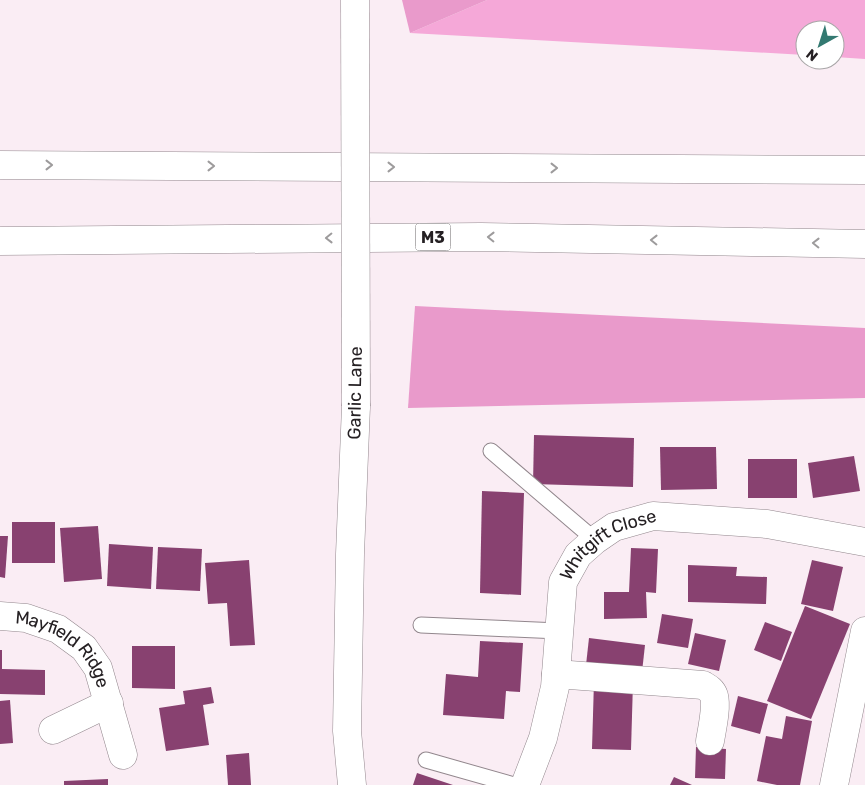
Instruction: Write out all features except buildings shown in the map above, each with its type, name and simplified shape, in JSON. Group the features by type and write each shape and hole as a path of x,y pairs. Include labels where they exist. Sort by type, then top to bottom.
{"main road":[{"name":"Garlic Lane","path":"352,785 347,730 350,554 356,406 355,0"},
{"path":"0,165 865,170"},
{"name":"M3","path":"0,241 480,237 865,244"},
{"name":"Whitgift Close","path":"525,785 543,738 555,687 562,582 578,555 595,540 614,527 652,516 767,524 865,542"},
{"name":"Mayfield Ridge","path":"0,616 26,618 58,629 84,648 98,668 123,755"},
{"path":"834,785 865,631"},
{"path":"556,674 703,684 714,695 715,704 710,741"},
{"name":"Mayfield Ridge","path":"52,730 109,703"}],"lane":[{"path":"491,451 595,540"},
{"path":"422,625 559,631"},
{"path":"426,760 514,785"}],"shaded area":[{"path":"402,0 487,0 410,33"},
{"path":"487,0 865,0 865,59 845,58 845,20 795,20 795,54 410,33"},
{"path":"415,306 865,328 865,398 408,408"}]}
